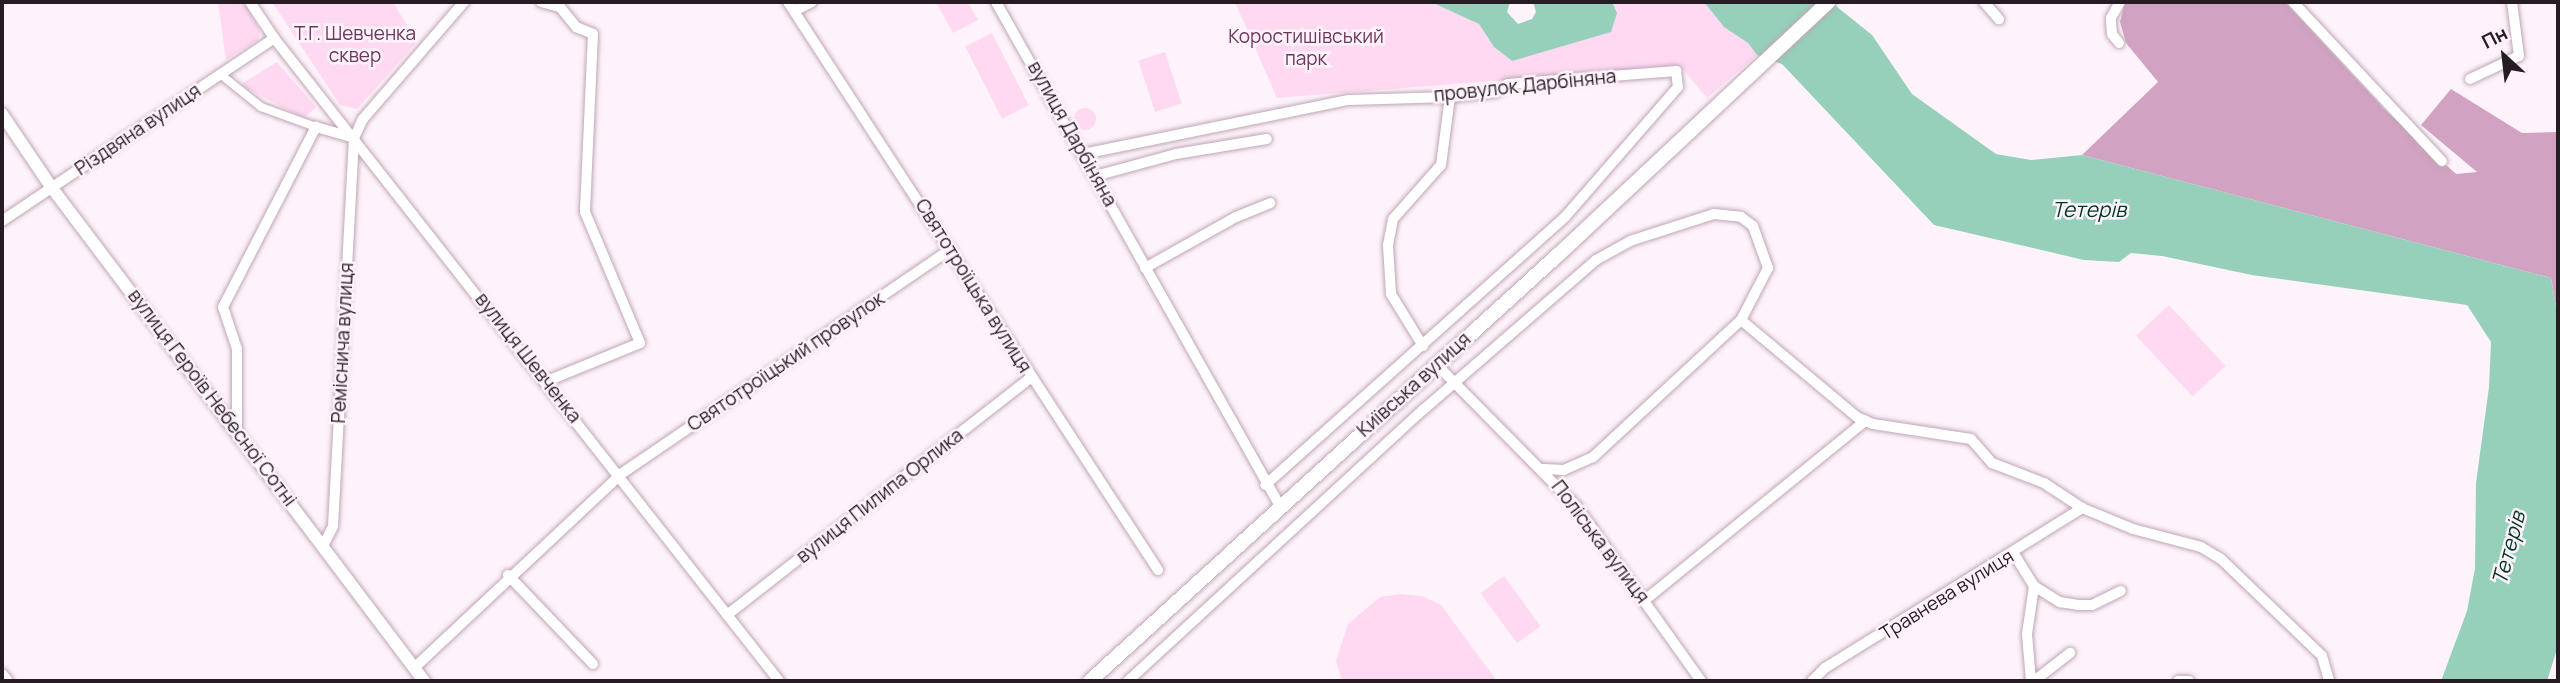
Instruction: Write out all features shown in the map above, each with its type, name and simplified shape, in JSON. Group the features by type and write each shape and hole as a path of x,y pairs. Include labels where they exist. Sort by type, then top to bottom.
{"main road":[{"name":"Київська вулиця","path":"1090,681 1828,2"}],"street":[{"name":"вулиця Шевченка","path":"250,2 274,38 621,474 779,681"},
{"path":"220,74 261,107 354,138 363,119 464,2"},
{"path":"541,2 559,7 576,27 593,34 585,212 640,343 547,381"},
{"path":"791,6 812,2"},
{"name":"вулиця Дарбіняна","path":"996,2 1265,485 1280,506"},
{"path":"1984,2 1999,19"},
{"path":"2119,43 2112,34 2110,18 2120,2"},
{"path":"2294,2 2442,161"},
{"path":"2470,79 2519,56 2512,2"},
{"name":"Святотроїцька вулиця","path":"791,6 1158,570"},
{"name":"Різдвяна вулиця","path":"2,221 274,38"},
{"name":"провулок Дарбіняна","path":"1083,154 1349,100 1450,97 1496,92 1508,84 1676,71 1678,87 1565,217 1423,346"},
{"path":"1423,346 1391,294 1388,245 1393,219 1441,165 1450,97"},
{"name":"вулиця Героїв Небесної Сотні","path":"2,114 52,188 424,681"},
{"path":"237,432 237,349 223,307 316,127"},
{"name":"Реміснича вулиця","path":"323,546 333,526 354,138"},
{"path":"1095,176 1176,154 1267,139"},
{"path":"1145,268 1236,217 1270,204"},
{"name":"Київська вулиця","path":"1128,681 1456,383 1596,260 1667,227 1714,214 1741,217 1753,226 1768,268 1741,320"},
{"name":"Святотроїцький провулок","path":"414,668 508,575 621,474 951,249"},
{"path":"1543,469 1564,470 1593,457 1741,320 1866,421 1971,439 1992,463 2044,482 2082,508 2133,529 2201,547 2221,559 2322,656 2329,681"},
{"name":"Київська вулиця","path":"1265,485 1423,346"},
{"name":"Поліська вулиця","path":"1436,364 1543,469 1577,507 1702,681"},
{"name":"вулиця Пилипа Орлика","path":"727,615 1032,377"},
{"path":"1645,600 1866,421"},
{"name":"Травнева вулиця","path":"1812,681 1825,668 2014,554 2082,508"},
{"path":"2014,554 2034,586"},
{"path":"508,575 593,664"},
{"name":"Травнева вулиця","path":"2033,681 2027,634 2034,586 2060,601 2078,605 2092,605 2121,591"},
{"path":"2033,681 2070,653"},
{"path":"2,674 8,681"},
{"path":"2178,681 2189,681"}],"green space":[{"path":"218,2 245,2 260,32 258,40 226,60"},
{"name":"Т.Г. Шевченка сквер","path":"272,2 393,2 417,42 357,109 340,105"},
{"path":"936,2 968,2 978,20 953,33"},
{"name":"Коростишівський парк","path":"1235,2 1431,2 1479,24 1494,47 1512,61 1553,48 1617,13 1612,2 1704,2 1724,27 1748,43 1757,55 1707,98 1680,66 1277,98"},
{"path":"992,33 1029,105 1002,119 965,47"},
{"path":"1165,52 1182,103 1155,112 1138,61"},
{"path":"277,62 316,107 304,118 244,87 243,83"},
{"path":"1085,108 1093,111 1096,119 1093,127 1085,130 1077,127 1074,119 1077,111"},
{"path":"2169,305 2226,366 2193,396 2136,336"},
{"path":"1504,576 1540,626 1517,643 1481,593"},
{"path":"1400,594 1422,596 1441,605 1497,681 1342,681 1336,661 1348,624 1380,597"}],"shaded area":[{"path":"2125,2 2285,2 2385,110 2456,174 2477,172 2421,125 2451,89 2522,133 2558,132 2558,318 2551,278 2082,155 2158,82 2126,43 2120,22"}],"water":[{"path":"1431,2 1510,2 1507,12 1518,24 1532,19 1536,12 1533,2 1612,2 1617,13 1611,32 1512,61 1494,47 1479,24"},
{"name":"Тетерів","path":"1704,2 1831,2 1872,35 1912,94 1996,154 2031,160 2082,155 2551,278 2558,318 2558,646 2547,681 2441,681 2467,611 2475,568 2476,483 2489,387 2491,342 2467,305 2252,275 2162,256 2131,253 2119,262 2084,260 1934,225 1782,64 1757,55 1748,43 1724,27"}]}
